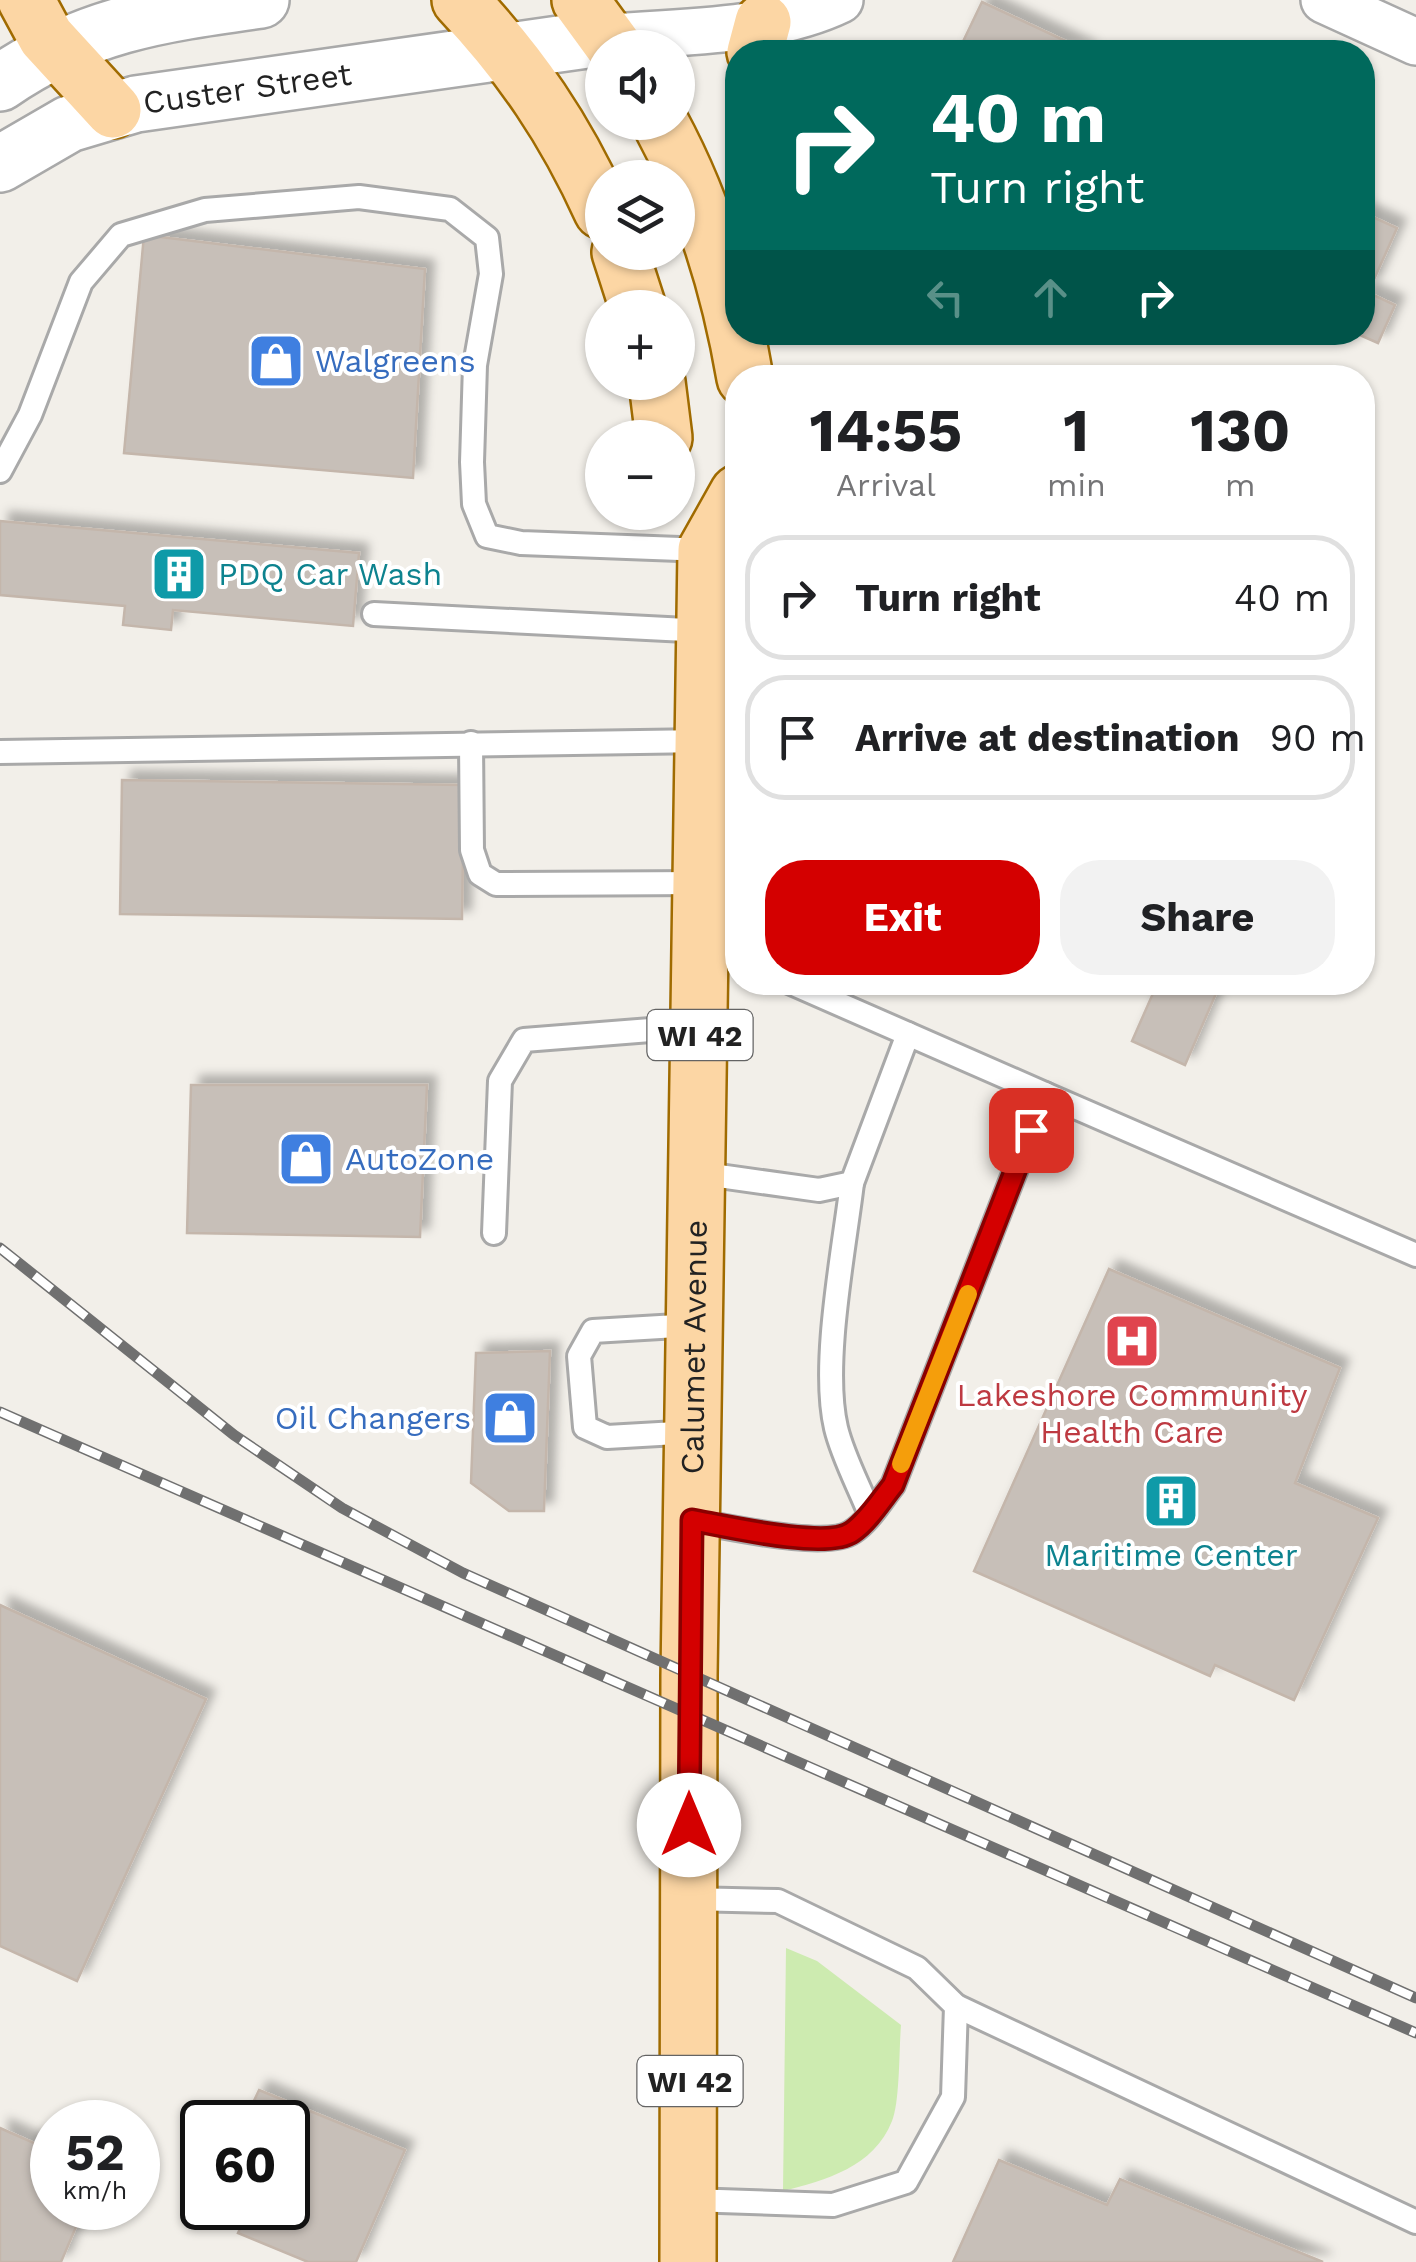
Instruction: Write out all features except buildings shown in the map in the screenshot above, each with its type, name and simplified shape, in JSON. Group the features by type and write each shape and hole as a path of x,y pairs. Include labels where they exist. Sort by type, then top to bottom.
{"main road":[{"path":"26,0 38,25 113,110"},
{"path":"460,0 506,50 557,122 585,177"},
{"path":"668,140 708,234 725,290"},
{"name":"Calumet Avenue","path":"688,2262 692,1520 700,1026 720,953 704,741 706,630 691,531 725,504"}],"street":[{"path":"0,84 57,49 124,22 261,0"},
{"path":"601,28 759,38 840,0"},
{"path":"1324,0 1416,42"},
{"name":"Custer Street","path":"0,164 53,132 113,110 168,98 506,50 601,28"}],"lane":[{"path":"0,471 30,415 81,282 120,235 205,210 359,196 450,209 487,238 491,274 475,365 472,462 474,504 488,536 521,543 691,531"},
{"path":"374,614 706,630"},
{"path":"0,752 704,741"},
{"path":"471,743 472,850 480,874 496,884 715,861"},
{"path":"819,995 1416,1255"},
{"path":"494,1232 500,1081 524,1040 700,1026"},
{"path":"870,1514 836,1428 832,1380 835,1328 852,1183 908,1034"},
{"path":"692,1520 824,1541 851,1534 870,1514 893,1485 1045,1094"},
{"path":"698,1173 819,1190 852,1183"},
{"path":"694,1432 607,1438 585,1426 580,1356 593,1331 696,1325"},
{"path":"689,1899 778,1901 917,1968 956,2006 1416,2222"},
{"path":"690,2200 833,2204 906,2182 954,2096 956,2006"}],"green space":[{"path":"786,1948 817,1961 901,2025 896,2101 884,2137 847,2169 783,2191"}],"railway":[{"path":"0,1248 234,1435 342,1508 463,1573 1416,1998"},
{"path":"0,1412 1416,2033"}],"slow traffic":[{"path":"901,1464 968,1294"}],"place":[{"name":"Walgreens","path":"276,361"},
{"name":"PDQ Car Wash","path":"179,574"},
{"name":"AutoZone","path":"306,1159"},
{"name":"Lakeshore Community Health Care","path":"1132,1341"},
{"name":"Oil Changers","path":"510,1418"},
{"name":"Maritime Center","path":"1171,1501"}],"route":[{"path":"689,1825 692,1520 824,1541 851,1534 870,1514 893,1485 1031,1130"}]}
